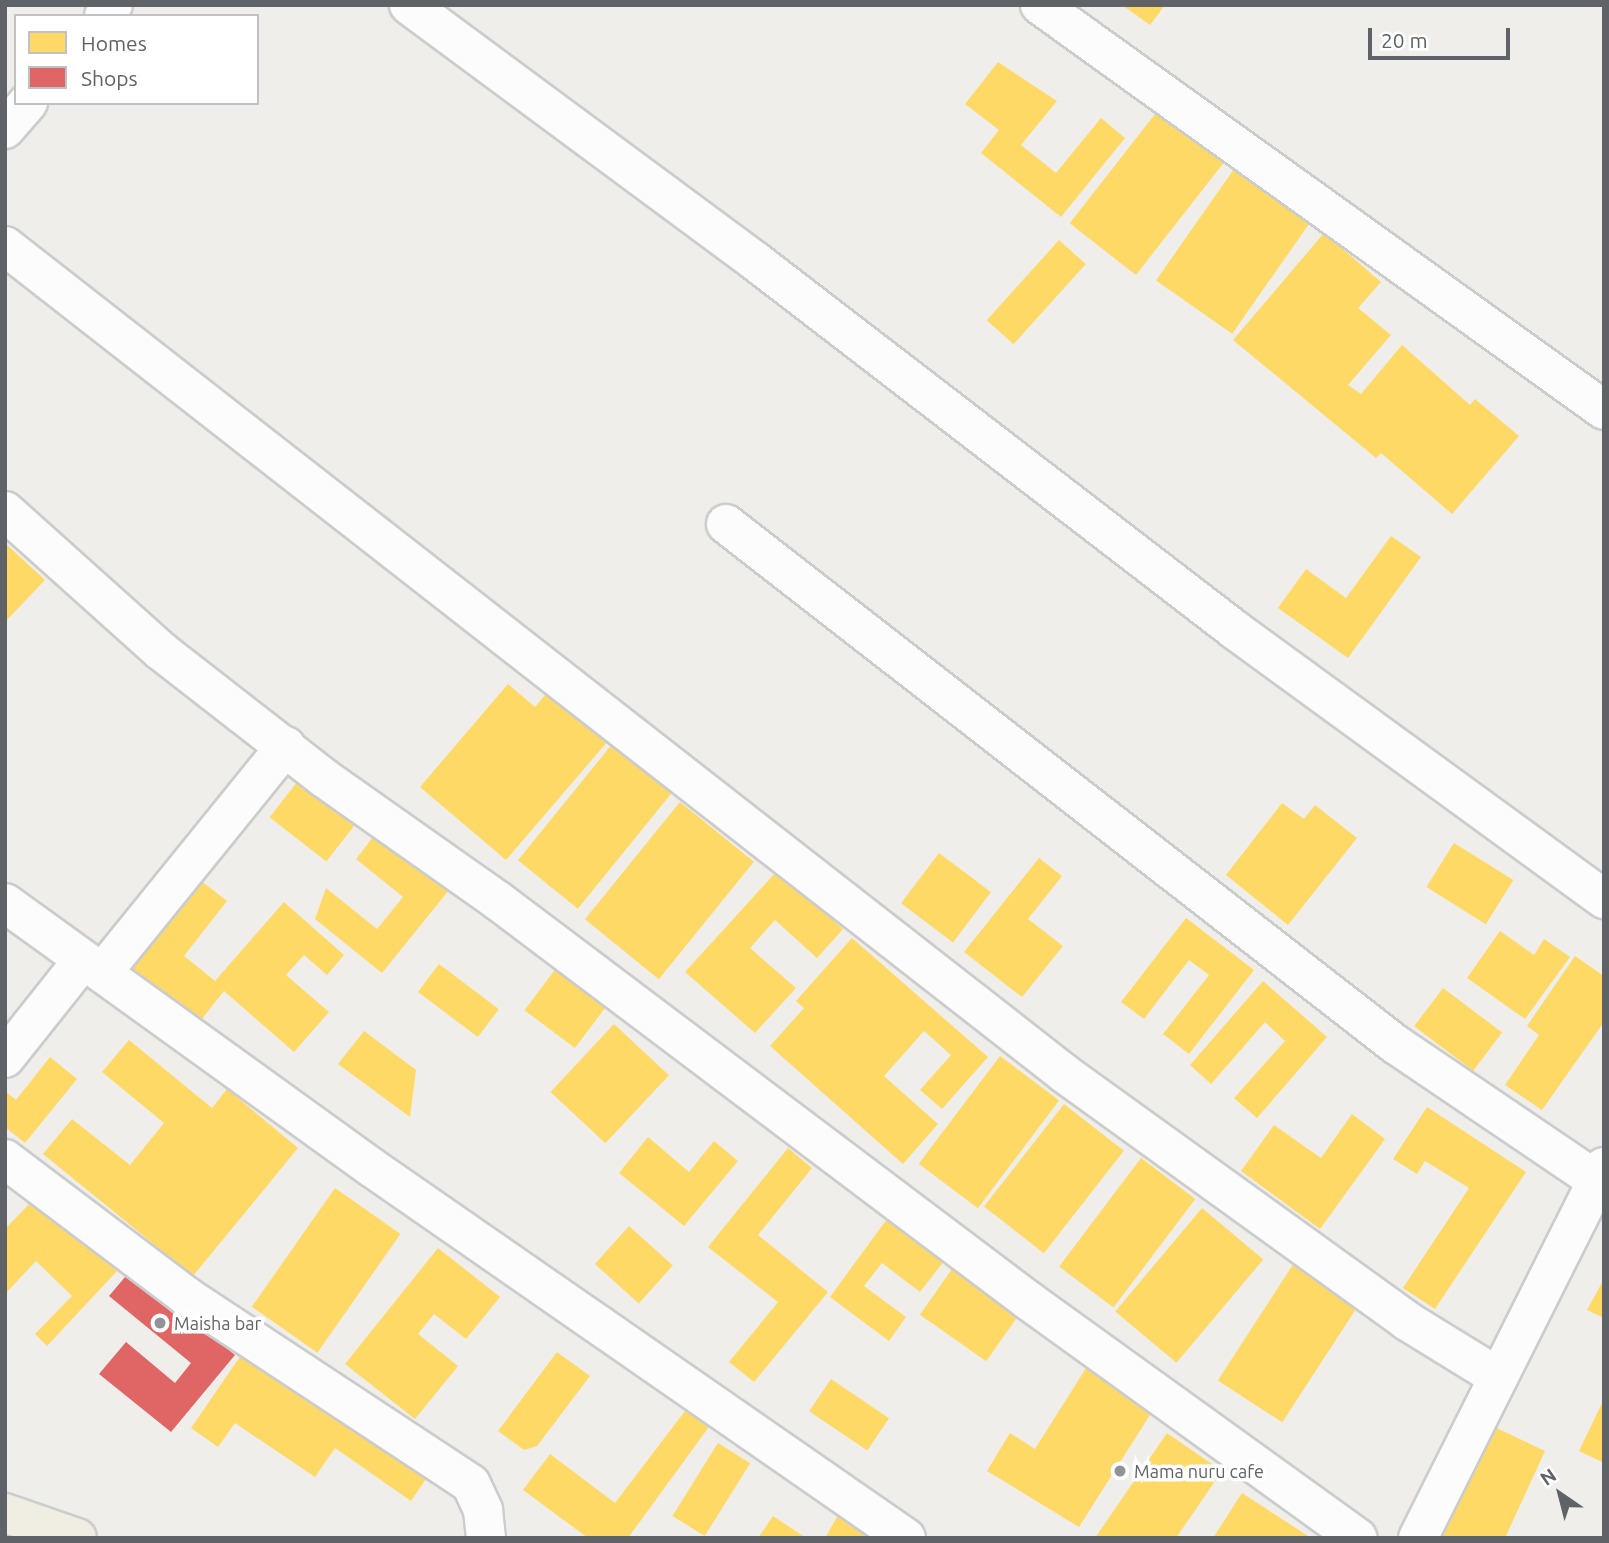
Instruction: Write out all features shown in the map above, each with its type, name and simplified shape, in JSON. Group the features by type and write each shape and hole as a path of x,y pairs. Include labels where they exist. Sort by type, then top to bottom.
{"highway":[{"path":"5,1513 77,1538"}],"street":[{"path":"409,5 766,269 1235,630 1604,899"},
{"path":"1040,5 1604,410"},
{"path":"5,129 26,105"},
{"path":"5,246 1065,1074 1407,1321 1498,1377"},
{"path":"5,511 161,651 286,746 1029,1301 1358,1538"},
{"path":"726,524 1374,1028 1600,1174 1418,1538"},
{"path":"5,1058 93,967 286,746"},
{"path":"5,903 754,1436 906,1538"},
{"path":"5,1158 186,1296 471,1484 483,1510 486,1538"}],"building: Homes":[{"path":"1122,5 1165,5 1150,25"},
{"path":"998,62 1057,101 1021,145 1056,173 1101,118 1125,138 1061,217 981,153 999,130 965,104"},
{"path":"1159,109 1225,161 1136,275 1070,223"},
{"path":"1234,169 1310,222 1232,334 1156,280"},
{"path":"1324,233 1381,282 1358,308 1391,335 1348,385 1361,394 1402,345 1470,405 1475,399 1519,436 1452,514 1381,453 1376,458 1233,340"},
{"path":"1059,240 1086,264 1013,344 987,320"},
{"path":"1391,536 1421,557 1348,658 1278,608 1306,569 1346,598"},
{"path":"5,543 45,580 5,622"},
{"path":"555,683 614,734 506,860 420,787 508,684 535,707"},
{"path":"613,743 673,791 578,909 518,860"},
{"path":"301,777 358,821 326,862 270,817"},
{"path":"680,802 754,862 659,979 585,919"},
{"path":"1282,803 1304,819 1315,805 1357,838 1288,925 1226,875"},
{"path":"377,832 449,890 382,973 315,919 326,888 377,929 403,897 356,859"},
{"path":"1454,843 1513,880 1486,924 1426,887"},
{"path":"939,853 991,892 953,942 901,903"},
{"path":"1039,858 1062,876 1028,919 1063,946 1022,997 964,952"},
{"path":"777,871 843,929 817,958 775,920 750,948 796,988 755,1033 685,972"},
{"path":"196,877 227,901 184,956 215,981 284,902 344,955 327,975 304,955 286,975 329,1012 294,1052 224,991 193,1030 121,974"},
{"path":"1186,918 1254,970 1189,1054 1163,1034 1209,975 1189,960 1144,1019 1121,1002"},
{"path":"1500,931 1534,955 1544,939 1570,957 1525,1019 1467,978"},
{"path":"852,938 988,1057 942,1109 920,1090 951,1055 924,1031 884,1076 938,1124 903,1164 770,1046 804,1008 796,1001"},
{"path":"1575,956 1604,976 1604,1022 1542,1110 1505,1085 1539,1035 1527,1026"},
{"path":"439,964 499,1009 478,1037 418,992"},
{"path":"557,967 607,1005 575,1048 525,1010"},
{"path":"1263,981 1327,1037 1257,1118 1234,1098 1285,1041 1265,1022 1211,1084 1190,1065"},
{"path":"1443,988 1502,1033 1473,1071 1414,1026"},
{"path":"614,1024 669,1075 605,1143 551,1092"},
{"path":"364,1031 416,1070 410,1117 338,1064"},
{"path":"129,1040 212,1108 227,1089 298,1148 193,1276 43,1154 72,1119 130,1165 164,1123 102,1072"},
{"path":"1000,1056 1059,1101 978,1208 919,1164"},
{"path":"50,1057 77,1079 25,1143 5,1127 5,1091 16,1100"},
{"path":"1064,1104 1124,1151 1044,1253 984,1206"},
{"path":"1427,1107 1526,1172 1435,1309 1403,1288 1469,1188 1425,1161 1417,1174 1393,1159"},
{"path":"1352,1114 1385,1139 1320,1229 1241,1171 1274,1125 1321,1158"},
{"path":"648,1137 689,1172 714,1141 738,1161 684,1226 619,1173"},
{"path":"788,1148 812,1168 758,1235 828,1292 754,1382 729,1362 778,1302 708,1247"},
{"path":"1141,1158 1195,1199 1113,1308 1059,1267"},
{"path":"335,1188 401,1234 317,1353 252,1307"},
{"path":"38,1195 117,1271 47,1346 35,1334 72,1296 36,1261 5,1294 5,1229"},
{"path":"1202,1208 1263,1259 1177,1363 1115,1311"},
{"path":"887,1219 944,1261 920,1292 882,1263 864,1286 906,1317 889,1341 830,1297"},
{"path":"629,1226 673,1265 639,1303 595,1264"},
{"path":"438,1248 500,1297 466,1339 434,1314 418,1334 458,1366 415,1419 345,1364"},
{"path":"1294,1263 1359,1305 1282,1422 1218,1380"},
{"path":"952,1269 1018,1315 986,1361 920,1315"},
{"path":"1604,1279 1604,1318 1587,1310"},
{"path":"244,1351 428,1476 411,1501 335,1448 315,1477 235,1423 218,1447 191,1428"},
{"path":"557,1352 590,1376 537,1446 524,1450 498,1431"},
{"path":"1088,1365 1155,1407 1079,1527 987,1471 1010,1433 1035,1449"},
{"path":"831,1379 889,1418 867,1450 809,1411"},
{"path":"1604,1399 1604,1463 1579,1451"},
{"path":"688,1407 711,1424 628,1538 588,1538 523,1490 550,1454 615,1503"},
{"path":"1488,1424 1545,1451 1505,1538 1436,1538"},
{"path":"1167,1433 1222,1471 1176,1538 1095,1538"},
{"path":"718,1443 750,1463 705,1536 672,1516"},
{"path":"1242,1493 1311,1538 1213,1538"},
{"path":"841,1510 888,1538 825,1538"},
{"path":"773,1516 806,1538 758,1538"}],"building: Shops":[{"path":"131,1270 235,1355 171,1432 99,1374 126,1342 175,1383 191,1363 109,1296"}],"place":[{"name":"Maisha bar","path":"160,1323"},
{"name":"Mama nuru cafe","path":"1120,1471"}]}
